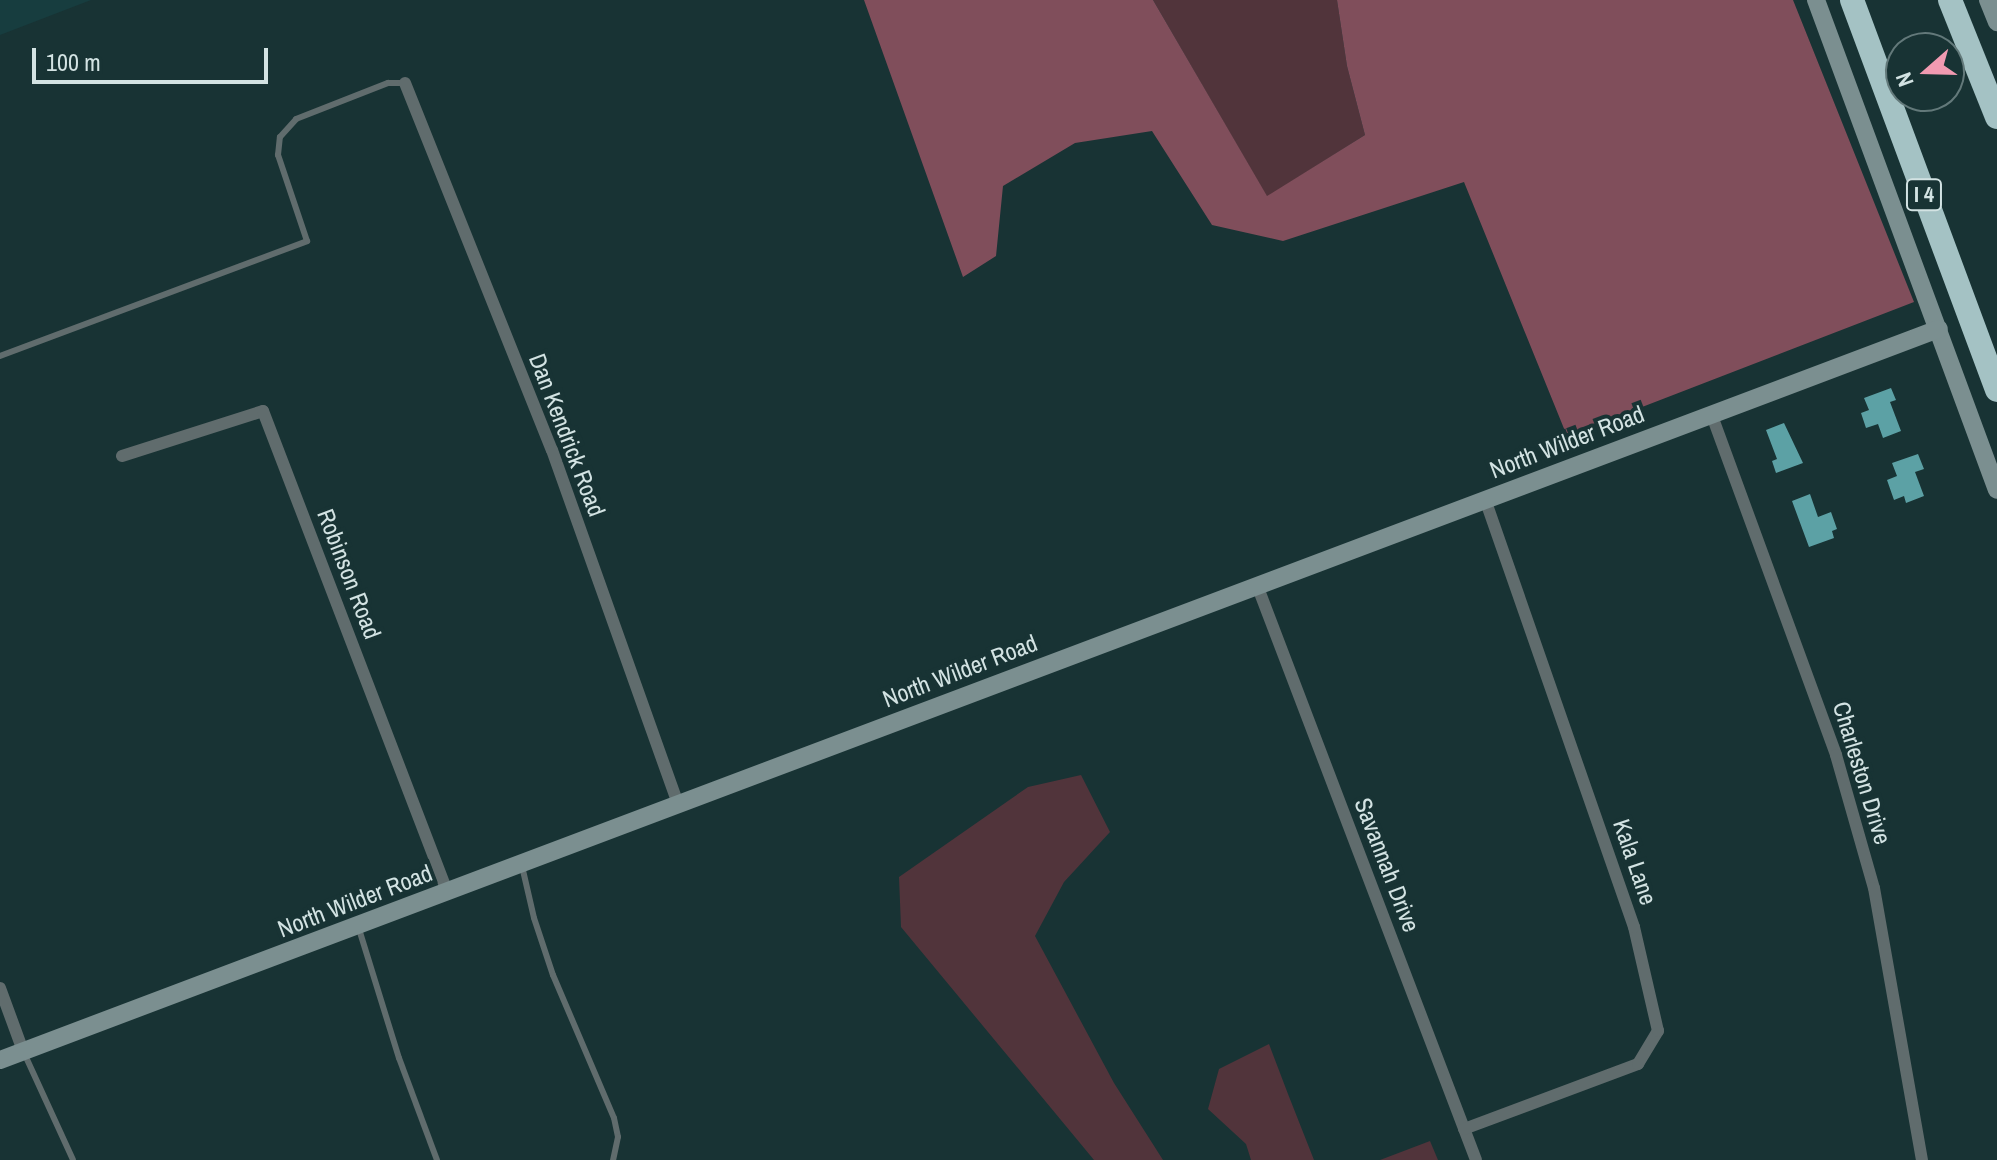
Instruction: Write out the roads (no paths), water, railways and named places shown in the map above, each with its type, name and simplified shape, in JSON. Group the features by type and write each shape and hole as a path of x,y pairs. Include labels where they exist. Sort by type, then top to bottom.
{"highway":[{"name":"I 4","path":"1852,0 1997,390"},
{"path":"1950,0 1997,117"}],"street":[{"path":"1816,0 1997,490"},
{"path":"1988,0 1997,22"},
{"name":"Dan Kendrick Road","path":"405,83 552,450 679,806"},
{"name":"North Wilder Road","path":"0,1060 1939,329"},
{"name":"Robinson Road","path":"122,456 263,411 447,891"},
{"name":"Charleston Drive","path":"1711,413 1836,755 1874,888 1922,1160"},
{"name":"Kala Lane","path":"1464,1129 1638,1064 1658,1031 1634,927 1485,499"},
{"name":"Savannah Drive","path":"1257,585 1476,1160"},
{"path":"0,988 23,1051"}],"lane":[{"path":"0,356 307,241 278,155 280,137 296,119 388,83 405,83"},
{"path":"522,864 534,918 553,975 614,1118 618,1137 613,1160"},
{"path":"358,925 399,1058 437,1160"},
{"path":"23,1051 73,1160"}]}
